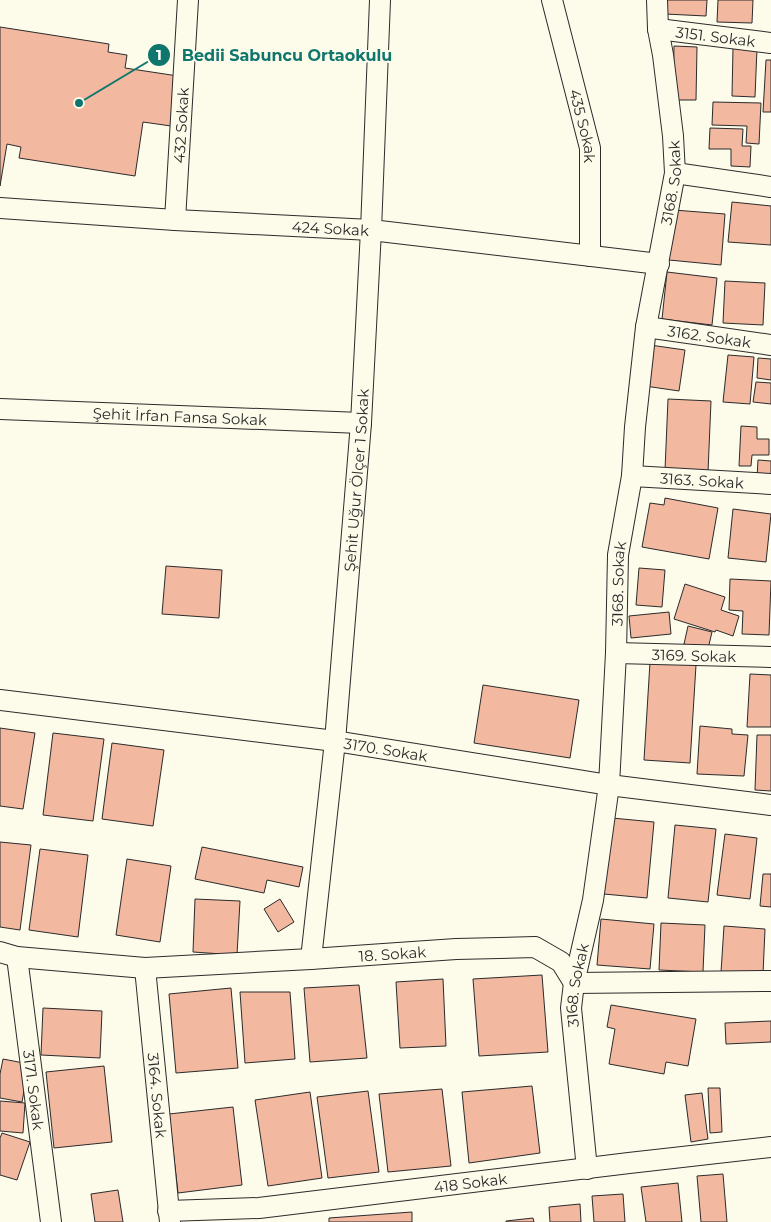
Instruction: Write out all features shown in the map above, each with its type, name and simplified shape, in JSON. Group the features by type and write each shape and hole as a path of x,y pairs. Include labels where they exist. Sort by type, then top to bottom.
{"street":[{"name":"432 Sokak","path":"175,220 188,0"},
{"name":"Şehit Uğur Ölçer 1 Sokak","path":"311,959 335,741 361,423 380,0"},
{"name":"435 Sokak","path":"552,0 590,148 590,256"},
{"name":"3168. Sokak","path":"587,1169 572,1008 574,983 593,900 609,785 616,653 618,555 632,476 635,427 646,327 676,173 658,29 658,0"},
{"name":"3151. Sokak","path":"658,29 771,43"},
{"path":"676,173 771,187"},
{"name":"424 Sokak","path":"0,208 175,220 371,230 659,264"},
{"name":"3162. Sokak","path":"646,327 771,345"},
{"name":"Şehit İrfan Fansa Sokak","path":"0,409 361,423"},
{"name":"3163. Sokak","path":"632,476 771,484"},
{"name":"3169. Sokak","path":"616,653 771,657"},
{"name":"3170. Sokak","path":"0,700 335,741 609,785 771,805"},
{"name":"18. Sokak","path":"8,955 145,968 456,949 535,948 561,962 574,983"},
{"name":"3171. Sokak","path":"8,955 51,1222"},
{"name":"3164. Sokak","path":"145,968 169,1217"},
{"path":"574,983 771,981"},
{"name":"418 Sokak","path":"169,1217 771,1147"}],"building":[{"path":"665,0 707,0 706,16 665,14"},
{"path":"718,0 753,0 752,23 717,22"},
{"path":"0,27 109,44 108,52 127,55 125,68 178,76 171,126 143,122 135,176 19,158 21,147 7,144 0,186"},
{"path":"674,46 697,47 696,100 673,100"},
{"path":"733,48 757,48 755,97 732,96"},
{"path":"766,60 771,60 771,112 763,112"},
{"path":"713,102 761,103 759,144 746,143 747,126 712,125"},
{"path":"710,128 743,129 742,146 751,146 750,167 731,166 731,149 709,149"},
{"path":"732,202 771,206 771,245 728,242"},
{"path":"674,210 725,214 721,265 669,260"},
{"path":"667,272 717,278 712,325 662,319"},
{"path":"725,281 765,283 763,325 723,323"},
{"path":"650,345 685,350 679,391 645,386"},
{"path":"728,355 754,357 750,404 723,402"},
{"path":"758,358 771,359 771,380 757,378"},
{"path":"756,382 771,383 771,404 753,402"},
{"path":"668,399 711,401 708,472 665,470"},
{"path":"741,426 757,427 757,439 769,439 769,455 752,455 751,466 739,466"},
{"path":"758,460 771,461 771,479 757,478"},
{"path":"665,498 718,508 709,559 642,547 650,503 664,505"},
{"path":"733,509 771,514 766,562 728,558"},
{"path":"166,566 222,570 219,618 162,614"},
{"path":"639,568 665,570 662,607 636,605"},
{"path":"730,579 771,581 769,635 742,634 743,611 729,610"},
{"path":"685,584 725,597 721,610 739,616 733,636 674,619"},
{"path":"669,612 671,634 631,638 629,616"},
{"path":"688,626 712,632 708,649 684,644"},
{"path":"650,662 696,665 690,763 644,760"},
{"path":"750,674 771,675 771,727 747,727"},
{"path":"483,685 579,700 570,758 474,743"},
{"path":"700,726 732,729 732,734 748,735 744,776 697,774"},
{"path":"0,728 35,733 23,809 0,806"},
{"path":"53,733 104,739 93,821 43,815"},
{"path":"757,735 771,735 771,791 755,790"},
{"path":"112,743 164,750 153,826 102,819"},
{"path":"612,818 654,822 647,898 604,894"},
{"path":"675,825 716,829 708,902 668,898"},
{"path":"725,834 757,838 750,899 717,895"},
{"path":"0,842 31,845 20,930 0,927"},
{"path":"202,847 303,867 299,887 267,880 264,893 195,879"},
{"path":"40,849 88,855 78,937 29,930"},
{"path":"127,859 171,866 160,942 116,935"},
{"path":"763,874 771,874 771,907 760,906"},
{"path":"195,899 240,901 237,955 193,952"},
{"path":"280,899 294,922 278,932 264,909"},
{"path":"601,919 654,924 650,969 597,965"},
{"path":"661,923 705,925 703,972 659,970"},
{"path":"724,926 765,929 763,974 721,972"},
{"path":"542,975 548,1052 479,1056 473,979"},
{"path":"443,979 446,1046 400,1048 396,982"},
{"path":"359,985 367,1058 310,1062 304,988"},
{"path":"231,988 238,1068 176,1073 169,994"},
{"path":"240,992 290,992 295,1059 245,1063"},
{"path":"611,1005 696,1019 688,1066 666,1062 664,1074 609,1064 615,1029 607,1027"},
{"path":"43,1008 102,1011 100,1058 41,1055"},
{"path":"771,1021 771,1042 726,1044 725,1023"},
{"path":"3,1059 29,1064 22,1102 0,1098 0,1074"},
{"path":"104,1066 112,1142 54,1148 46,1072"},
{"path":"532,1086 540,1153 469,1163 462,1092"},
{"path":"708,1088 720,1088 722,1132 710,1133"},
{"path":"442,1089 451,1166 388,1172 379,1094"},
{"path":"368,1091 379,1172 328,1178 317,1097"},
{"path":"310,1092 322,1178 268,1186 255,1100"},
{"path":"702,1093 708,1139 691,1142 685,1095"},
{"path":"0,1101 25,1103 23,1133 0,1131"},
{"path":"233,1107 242,1185 178,1193 169,1114"},
{"path":"2,1133 30,1142 17,1180 0,1175 0,1138"},
{"path":"723,1174 727,1222 701,1222 697,1176"},
{"path":"678,1183 682,1222 646,1222 641,1187"},
{"path":"118,1190 123,1222 95,1222 91,1194"},
{"path":"623,1194 625,1222 594,1222 592,1196"},
{"path":"580,1204 581,1222 550,1222 549,1207"},
{"path":"412,1212 412,1222 329,1222 329,1218"},
{"path":"533,1218 534,1222 506,1222 506,1221"}],"place":[{"name":"Bedii Sabuncu Ortaokulu","path":"79,103"}]}
